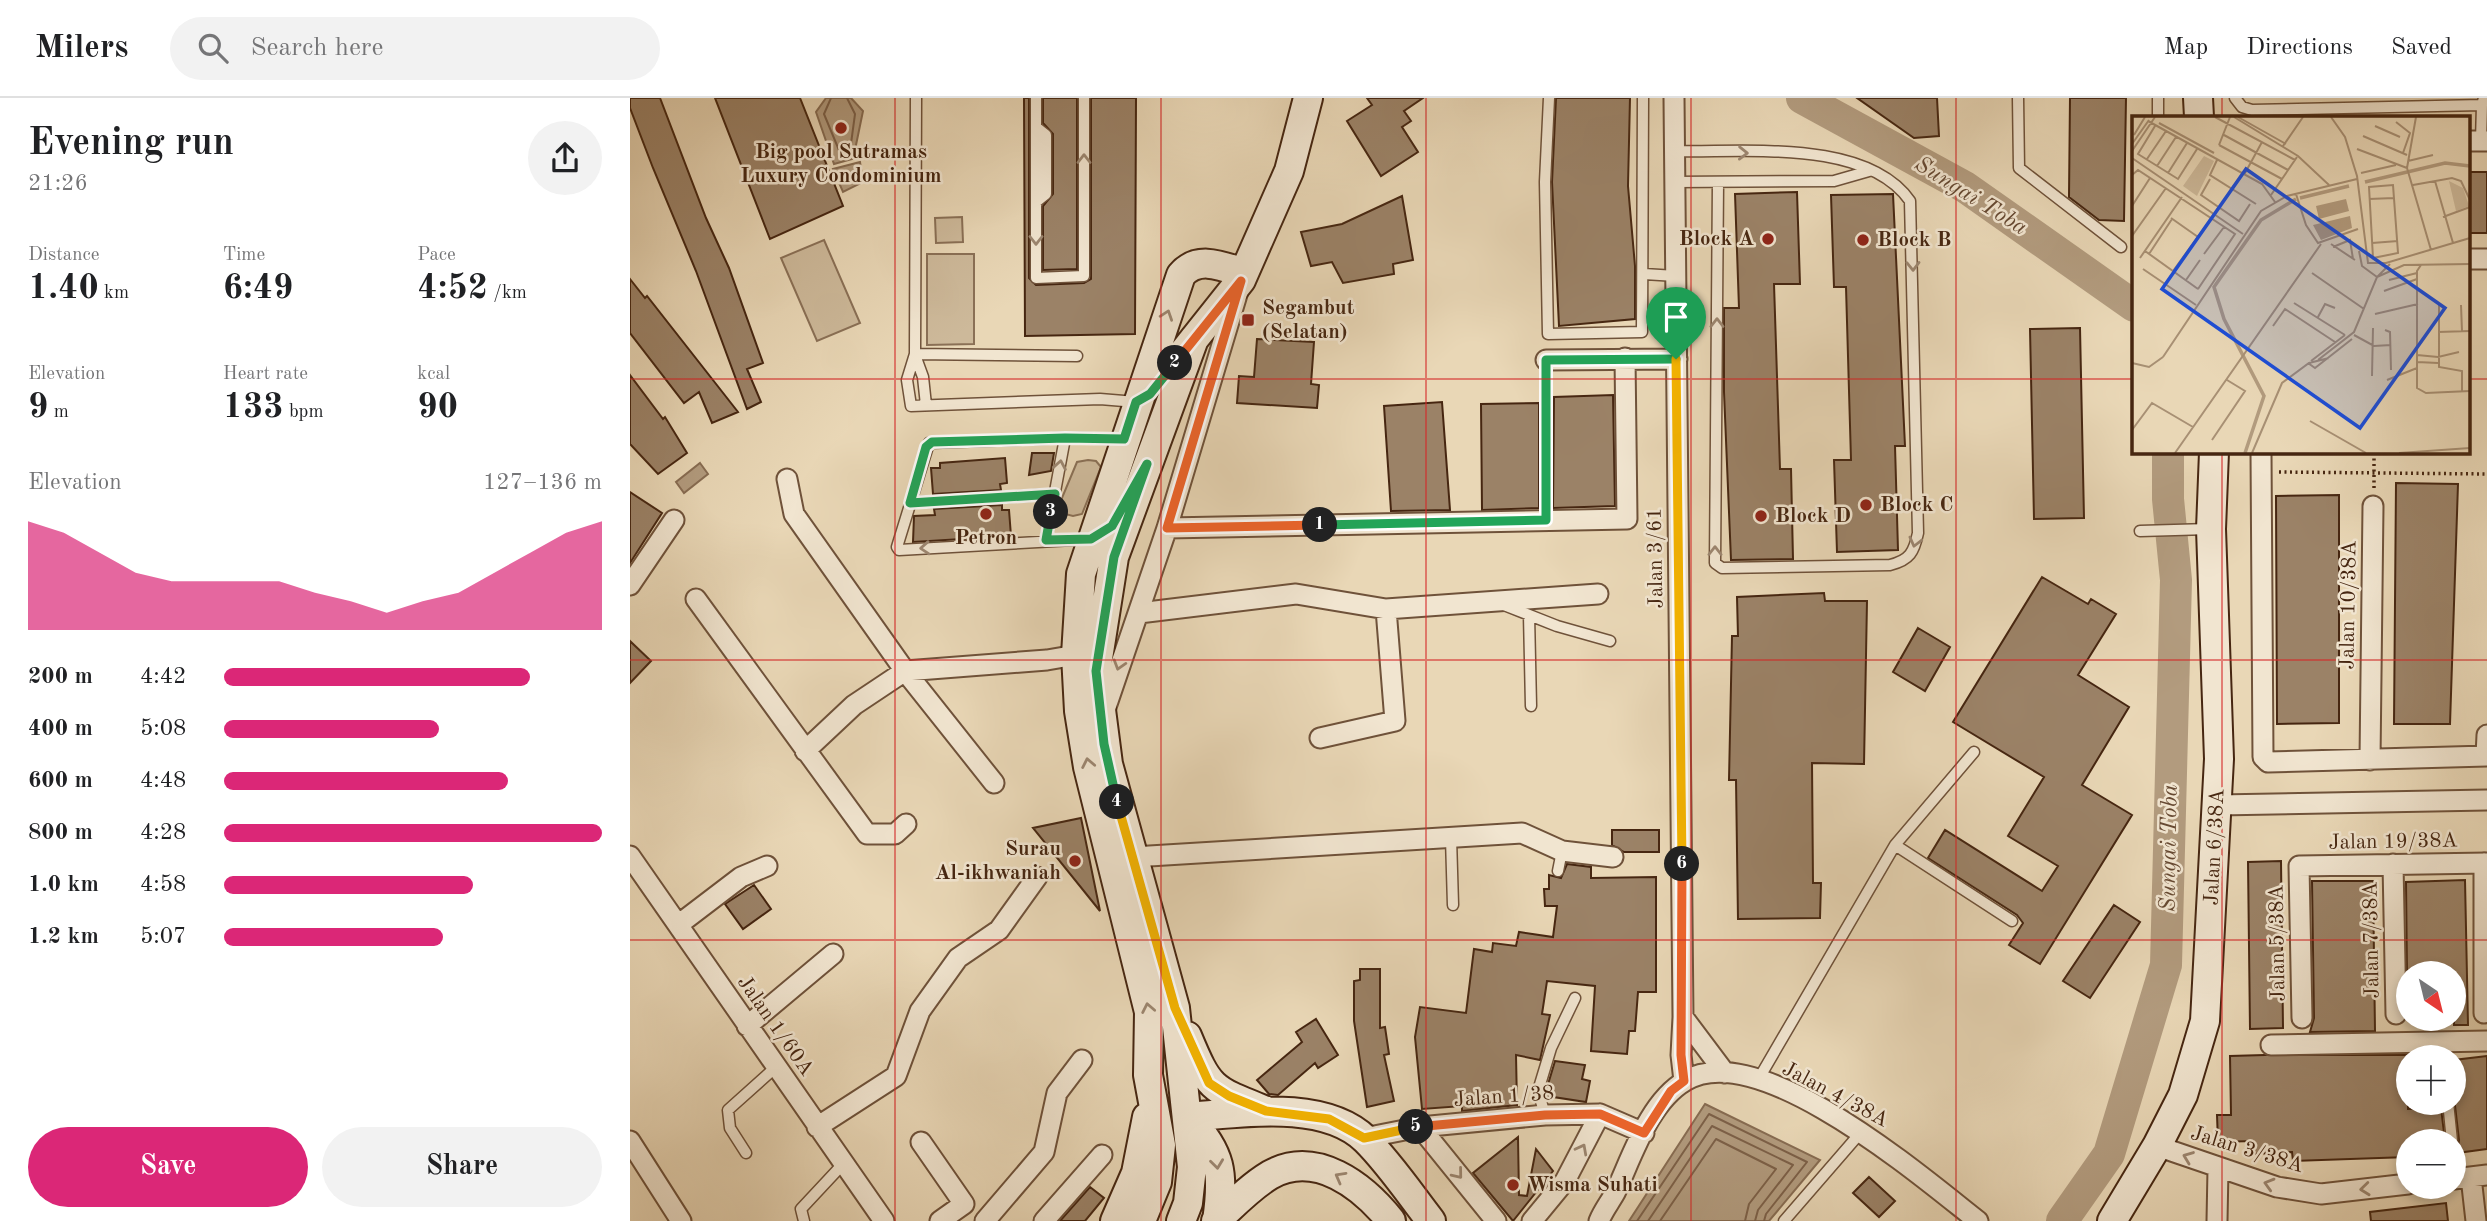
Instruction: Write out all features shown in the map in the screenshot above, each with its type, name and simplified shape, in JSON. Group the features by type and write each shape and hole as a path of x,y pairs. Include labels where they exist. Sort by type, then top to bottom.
{"street":[{"path":"1103,718 1123,650 1139,613 1167,528 1243,277 1289,171 1308,98"},
{"name":"Jalan 3/61","path":"1674,98 1683,1017 1681,1055 1684,1081"},
{"path":"2198,98 2199,116"},
{"path":"1115,1221 1136,1173 1141,1152 1147,1114 1149,1012 1088,767 1079,711 1076,655 1081,574 1106,528 1124,439 1181,275 1190,265 1200,262 1243,277"},
{"path":"1136,402 1150,394 1243,277"},
{"path":"1181,1221 1188,1203 1192,1167 1175,1008 1108,764 1096,671 1112,568 1165,412 1180,383 1194,339"},
{"path":"1167,528 1627,519 1625,358"},
{"path":"1546,360 1676,359"},
{"name":"Jalan 6/38A","path":"2112,1221 2183,1096 2205,1021 2218,805 2211,529 2214,453"},
{"path":"2261,453 2263,757 2268,762 2487,756 2487,735"},
{"path":"787,479 794,514 905,671 994,783"},
{"name":"Jalan 10/38A","path":"2370,760 2373,506"},
{"path":"630,585 674,520"},
{"path":"1139,613 1296,594 1386,609 1598,594"},
{"path":"696,599 867,834 895,834 906,824"},
{"path":"1320,738 1395,721 1386,609"},
{"path":"805,751 854,705 905,671 1047,660 1076,655"},
{"path":"2218,805 2487,800"},
{"path":"1133,857 1522,833 1562,851 1613,857"},
{"name":"Jalan 1/60A","path":"630,856 884,1221"},
{"path":"2484,1013 2486,863"},
{"name":"Jalan 19/38A","path":"2299,866 2486,863"},
{"name":"Jalan 7/38A","path":"2393,864 2396,1014"},
{"path":"678,925 741,877 767,866"},
{"name":"Jalan 5/38A","path":"2299,866 2302,1018"},
{"path":"817,1127 896,1076 920,1011 927,1001 958,958 999,930 1037,877"},
{"path":"747,1026 833,954"},
{"path":"1175,1008 1209,1083 1229,1096 1266,1111"},
{"path":"1683,1017 1725,1073"},
{"path":"2466,1045 2487,1041"},
{"path":"2271,1045 2396,1049"},
{"path":"985,1221 1044,1152 1057,1093 1082,1060"},
{"name":"Jalan 4/38A","path":"1684,1081 1708,1073 1725,1073 1758,1080 1797,1096 1862,1131 1978,1221"},
{"path":"1141,1221 1157,1182 1161,1145 1148,1076"},
{"path":"1598,1220 1644,1133 1665,1100 1684,1081"},
{"path":"1161,1145 1188,1117 1266,1111 1329,1119 1364,1138 1431,1221"},
{"path":"1532,1221 1565,1181 1600,1114"},
{"name":"Jalan 1/38","path":"1364,1138 1420,1127 1545,1115 1600,1114 1644,1133"},
{"path":"1188,1117 1208,1138 1218,1159 1220,1199 1216,1221"},
{"path":"1420,1127 1496,1221"},
{"path":"630,1141 681,1221"},
{"path":"921,1142 964,1204 940,1221"},
{"name":"Jalan 3/38A","path":"2157,1146 2277,1187 2321,1194 2396,1185"},
{"path":"1044,1221 1102,1155"},
{"path":"1216,1221 1272,1174 1291,1166 1311,1166 1335,1174 1370,1196 1391,1221"},
{"path":"2217,1221 2218,1168"},
{"path":"2471,1177 2476,1221"}],"lane":[{"path":"916,98 915,355 907,380 911,406 1100,399 1136,402"},
{"path":"1037,98 1036,127 1046,135 1046,194 1036,202 1036,278 1084,276 1084,98"},
{"path":"1549,98 1545,182 1548,334 1642,332 1643,98"},
{"path":"2018,98 2019,168 2121,247"},
{"path":"2158,98 2158,116"},
{"path":"2235,98 2242,107 2252,110 2483,102 2479,141"},
{"path":"1674,151 1828,155 1869,170 1899,186 1910,201 1919,533 1914,552 1904,562 1890,565 1722,568 1715,563 1718,182"},
{"path":"1675,182 1834,181 1869,170"},
{"path":"1644,274 1676,276"},
{"path":"915,355 1077,356"},
{"path":"915,355 923,377 926,405"},
{"path":"1546,360 1546,520"},
{"path":"1124,439 1065,438 929,443 897,547 899,550 1046,540 1106,528 1147,464"},
{"path":"1046,540 1065,438"},
{"path":"910,503 1055,494"},
{"path":"2140,531 2211,529"},
{"path":"1496,602 1610,641"},
{"path":"1529,615 1531,706"},
{"path":"1758,1080 1895,845 1974,752"},
{"path":"1451,838 1453,905"},
{"path":"1895,845 2012,921"},
{"path":"1558,871 1562,851"},
{"path":"1545,1115 1538,1091 1551,1048 1575,998"},
{"path":"746,1153 730,1128 729,1110 776,1067"},
{"path":"1784,1221 1862,1131"},
{"path":"804,1221 802,1209 843,1164"}],"path":[{"path":"2373,506 2374,453"},
{"path":"2261,472 2487,474"}],"shaded area":[{"path":"962,217 963,242 936,243 935,218"},
{"path":"824,240 860,323 817,341 781,258"},
{"path":"927,254 974,254 974,344 927,345"},
{"path":"1096,461 1101,467 1082,514 1073,516 1061,513 1059,505 1077,462"}],"water":[{"name":"Big pool Sutramas Luxury Condominium","path":"826,98 851,98 863,111 856,145 859,157 834,164 816,112"},
{"path":"860,162 863,182 843,192 833,169"},
{"path":"700,463 708,474 684,493 676,482"},
{"path":"1705,1104 1820,1160 1769,1221 1629,1221"}],"building":[{"path":"630,98 660,98 706,218 729,268 763,363 747,369 761,402 747,409 696,271 630,108"},
{"path":"715,98 800,98 843,206 770,239"},
{"path":"1024,98 1029,98 1029,278 1036,285 1084,283 1091,279 1091,98 1136,98 1135,334 1025,336"},
{"path":"1043,98 1077,98 1077,269 1043,270 1043,206 1053,194 1053,134 1043,123"},
{"path":"1367,98 1423,98 1404,111 1411,121 1402,127 1418,152 1381,176 1347,121 1372,105"},
{"path":"1556,98 1630,98 1628,186 1635,266 1635,319 1559,326 1552,182"},
{"path":"1857,98 1937,98 1939,136 1914,138"},
{"path":"2070,98 2126,98 2124,221 2099,220 2069,197"},
{"path":"2470,172 2487,172 2487,233 2470,233"},
{"path":"1797,192 1800,284 1774,284 1780,469 1791,469 1793,559 1731,560 1724,392 1724,308 1739,308 1735,194"},
{"path":"1893,194 1905,446 1895,446 1898,550 1837,552 1834,460 1851,460 1846,287 1834,287 1831,195"},
{"path":"1402,196 1413,260 1393,264 1394,274 1343,283 1332,262 1311,266 1301,232 1342,224"},
{"path":"630,279 645,298 647,296 738,412 712,423 699,392 684,403 630,333"},
{"path":"2080,328 2084,518 2034,519 2030,329"},
{"path":"1257,339 1314,342 1311,384 1319,385 1317,408 1237,403 1239,376 1254,377"},
{"path":"630,375 663,419 665,417 687,453 658,474 630,444"},
{"path":"1613,395 1615,506 1553,508 1554,397"},
{"path":"1442,402 1450,510 1391,511 1384,406"},
{"path":"1539,403 1539,508 1482,510 1481,404"},
{"path":"1032,453 1054,453 1051,471 1029,475"},
{"path":"1005,458 1007,483 1000,484 1001,490 933,494 931,468 940,468 940,463"},
{"path":"2396,483 2458,484 2450,724 2394,724"},
{"path":"630,492 662,513 630,563"},
{"path":"2339,495 2339,723 2277,724 2276,496"},
{"path":"1002,505 1002,510 1009,510 1011,536 913,542 914,516 935,515 934,509"},
{"path":"2042,577 2088,604 2091,599 2116,614 2078,675 2129,707 2082,785 2132,815 2040,964 2009,945 2023,923 2017,915 1928,858 1945,830 2042,891 2058,866 2008,836 2044,777 1953,722"},
{"path":"1824,593 1825,601 1867,601 1864,764 1812,763 1813,883 1821,883 1820,918 1738,919 1736,780 1729,780 1732,636 1738,636 1737,597"},
{"path":"1918,628 1950,647 1925,691 1893,672"},
{"path":"630,641 651,661 630,683"},
{"name":"Surau Al-ikhwaniah","path":"1081,818 1100,911 1033,828"},
{"path":"1612,830 1659,830 1659,852 1624,852 1612,845"},
{"path":"2281,861 2283,1028 2250,1029 2248,862"},
{"path":"1567,864 1591,867 1591,878 1656,877 1656,992 1638,992 1635,1031 1629,1031 1627,1054 1591,1051 1595,986 1547,981 1542,1014 1550,1015 1540,1060 1516,1055 1517,1105 1462,1111 1462,1106 1422,1109 1415,1037 1420,1007 1466,1013 1474,949 1492,952 1493,943 1516,946 1519,932 1553,937 1557,906 1545,906 1544,889 1549,889 1549,875 1561,878"},
{"path":"2465,880 2468,1025 2466,961 2407,961 2406,882"},
{"path":"2312,881 2373,881 2375,1031 2310,1032 2314,1018"},
{"path":"754,885 771,909 743,929 725,904"},
{"path":"2114,905 2140,922 2090,998 2063,981"},
{"path":"1360,969 1380,969 1380,1028 1385,1027 1389,1054 1384,1055 1394,1101 1367,1107 1354,1021 1354,981 1360,980"},
{"path":"1316,1019 1338,1055 1318,1068 1315,1063 1278,1095 1269,1094 1257,1080 1302,1042 1296,1032"},
{"path":"2396,1055 2396,1115 2442,1115 2444,1129 2396,1129 2396,1157 2293,1161 2292,1152 2253,1154 2253,1141 2218,1142 2217,1115 2231,1115 2230,1056"},
{"path":"2487,1056 2487,1149 2466,1152 2466,1129 2458,1129 2456,1115 2466,1115 2466,1059"},
{"path":"1555,1061 1585,1065 1582,1079 1590,1081 1586,1102 1547,1096"},
{"name":"Wisma Suhati","path":"1518,1137 1519,1195 1527,1196 1536,1149 1553,1171 1513,1221 1473,1173"},
{"path":"1869,1177 1895,1201 1879,1217 1853,1193"},
{"path":"1090,1187 1104,1198 1085,1221 1060,1221"},
{"path":"2446,1203 2448,1221 2371,1221 2370,1212"}],"waterway":[{"name":"Sungai Toba","path":"1802,98 1965,187 2132,305"},
{"name":"Sungai Toba","path":"2062,1221 2109,1154 2166,965 2176,580 2168,499 2168,453"}],"place":[{"name":"Big pool Sutramas Luxury Condominium","path":"841,128"},
{"name":"Block A","path":"1768,239"},
{"name":"Block B","path":"1863,240"},
{"name":"Segambut (Selatan)","path":"1248,320"},
{"name":"Block C","path":"1866,505"},
{"name":"Petron","path":"986,514"},
{"name":"Block D","path":"1761,516"},
{"name":"Surau Al-ikhwaniah","path":"1075,861"},
{"name":"Wisma Suhati","path":"1513,1185"}],"route":[{"path":"1241,281 1167,528 1546,520 1546,360 1676,359 1683,1017 1681,1055 1684,1081 1671,1091 1644,1133 1600,1114 1545,1115 1420,1127 1364,1138 1329,1119 1266,1111 1229,1096 1209,1083 1175,1008 1104,744 1096,671 1106,603 1114,557 1147,464 1112,526 1091,539 1046,540 1055,494 910,503 926,447 932,442 1124,439 1136,402 1150,394 1241,281"}]}
